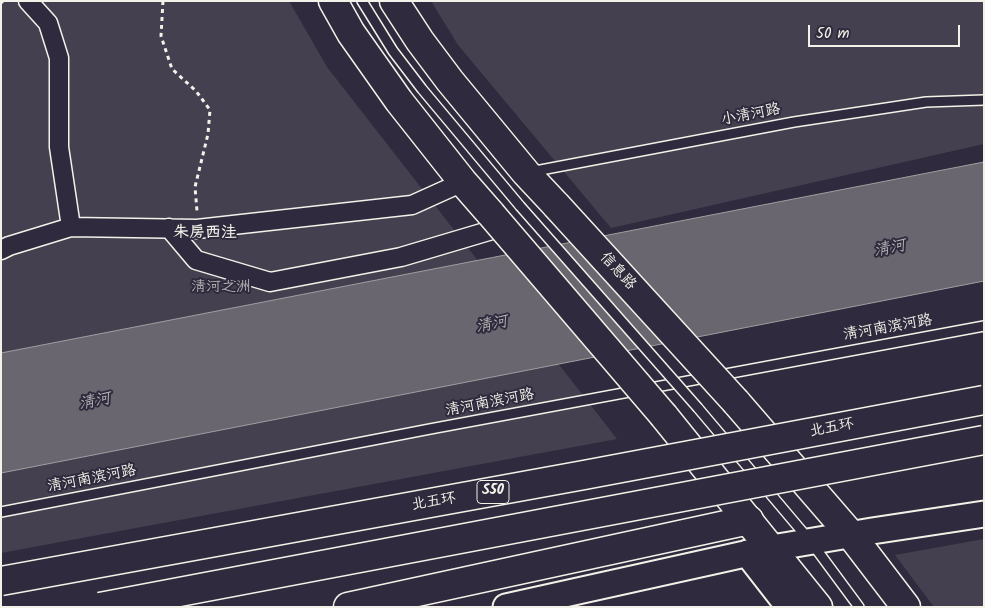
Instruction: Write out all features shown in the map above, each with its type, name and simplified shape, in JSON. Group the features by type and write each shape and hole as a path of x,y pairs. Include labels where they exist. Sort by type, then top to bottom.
{"main road":[{"path":"333,1 351,34 399,101 463,182 664,416 749,520 760,551 818,607"},
{"name":"信息路","path":"394,1 420,41 450,81 526,173 736,402 851,535 906,607"},
{"name":"北五环","path":"1,581 984,400"},
{"path":"100,607 984,440"},
{"path":"348,607 749,520"}],"street":[{"path":"28,1 48,23 60,58 60,147 72,227"},
{"path":"1,250 72,227 197,229 412,205 463,182"},
{"path":"169,228 196,260 270,282 401,257 497,221"},
{"path":"506,607 760,551 984,514"},
{"path":"760,551 789,607"}],"lane":[{"name":"信息路","path":"362,1 393,51 422,90 520,206 698,408 811,542 859,607"},
{"name":"小清河路","path":"526,173 794,122 926,102 984,100"},
{"name":"清河南滨河路","path":"1,512 440,427 984,326"}],"path":[{"path":"163,1 161,36 172,69 196,90 210,110 208,134 196,187 197,229"}],"green space":[{"name":"清河之洲","path":"1,1 289,1 327,67 617,439 1,553"},
{"path":"431,1 984,1 984,144 611,228 458,45"},
{"path":"984,539 984,607 934,607 895,555"}],"water":[{"name":"清河","path":"984,162 984,281 1,473 1,353"}],"district":[{"name":"朱房西洼","path":"205,234"}]}
